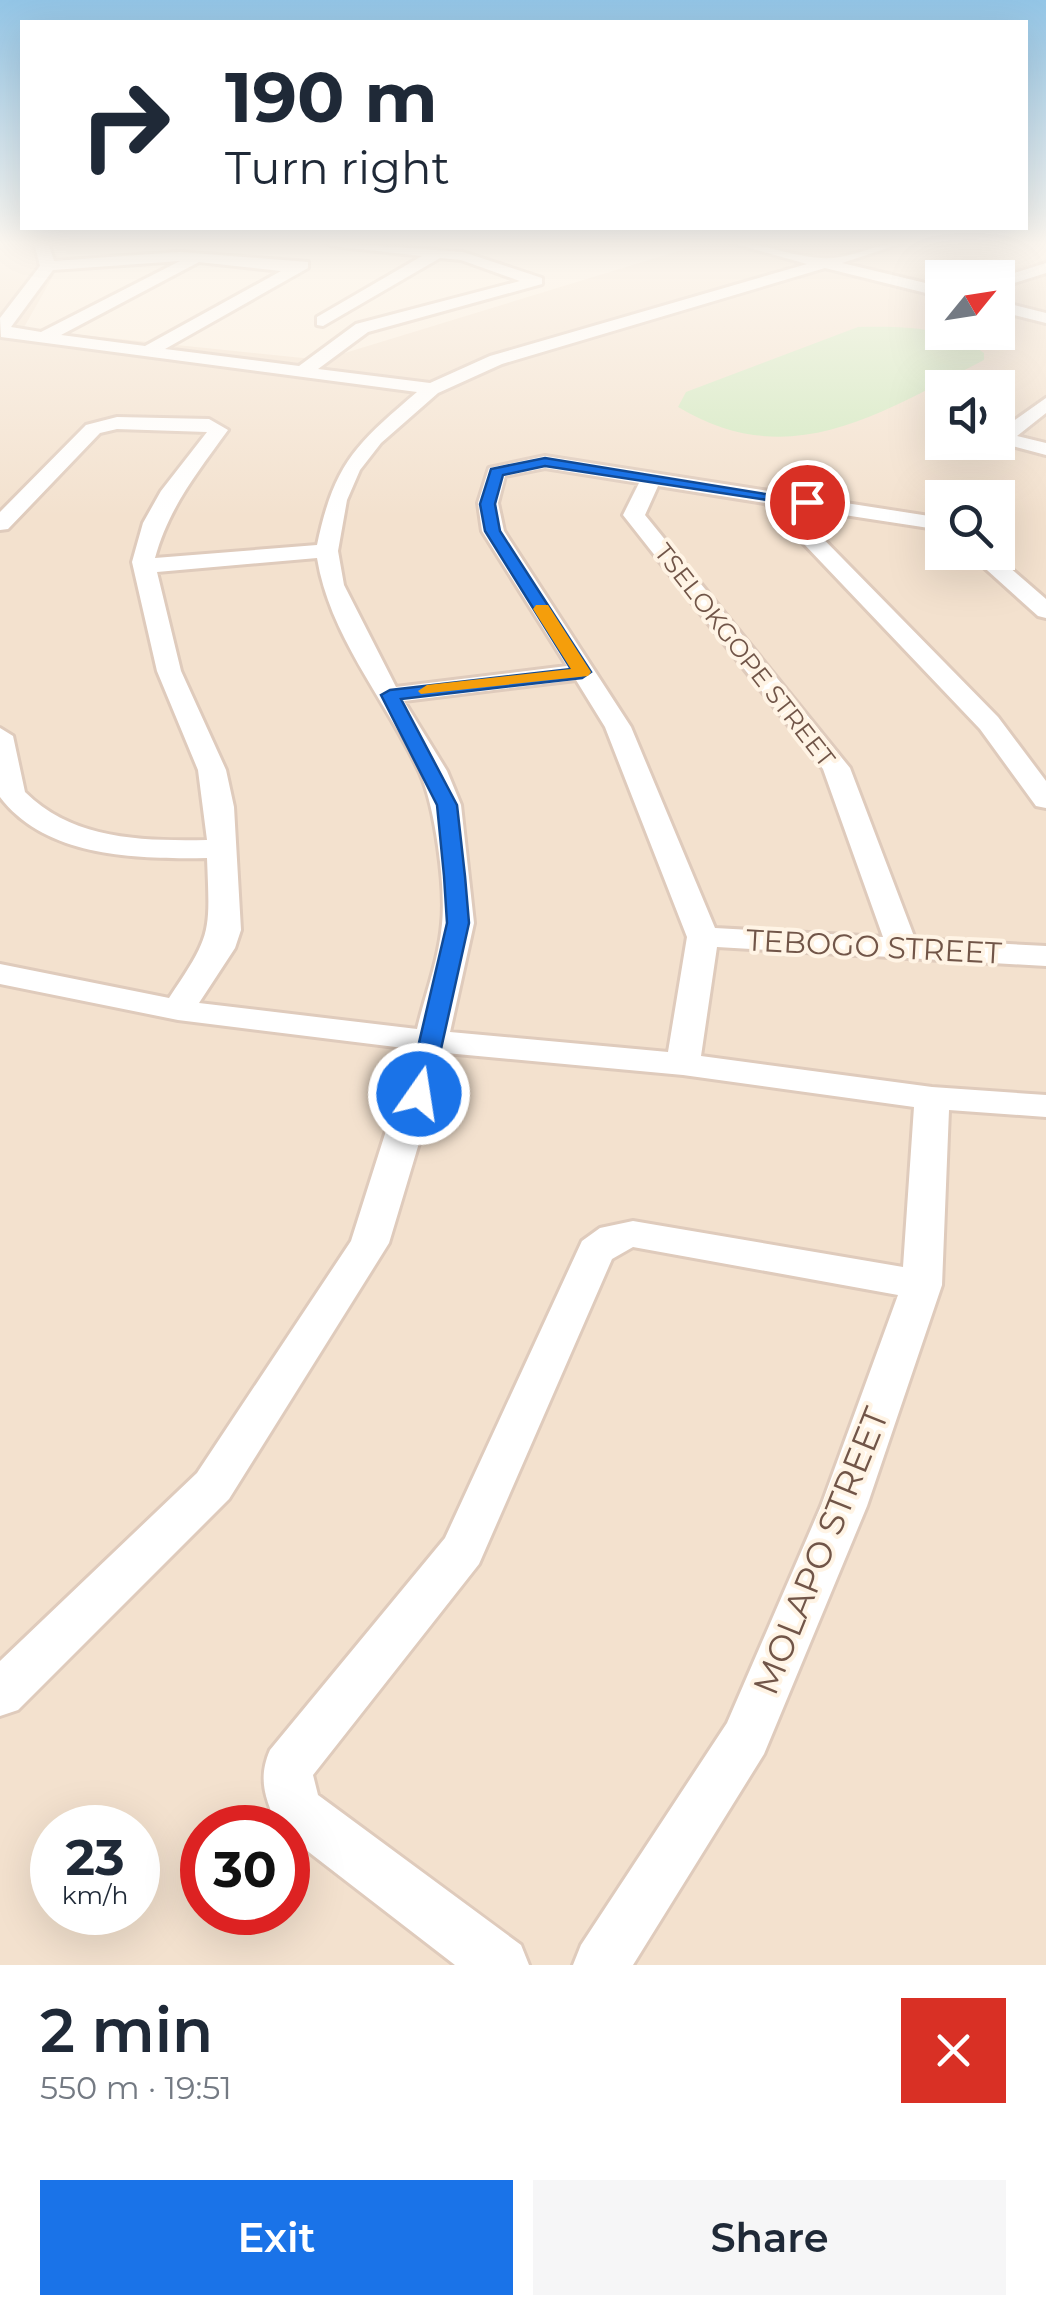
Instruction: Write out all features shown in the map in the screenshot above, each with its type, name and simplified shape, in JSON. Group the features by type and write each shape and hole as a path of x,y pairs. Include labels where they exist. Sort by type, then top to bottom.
{"street":[{"path":"14,334 432,389"},
{"path":"43,338 51,334"},
{"path":"147,352 180,334"},
{"path":"302,372 350,334"},
{"path":"0,1694 214,1486 370,1243 419,1094 458,923 447,805 390,695 368,662 333,584 328,551 337,500 350,469 374,439 432,389 496,360 587,334"},
{"path":"1046,404 1002,438 1046,449"},
{"path":"0,524 93,428 117,423 215,427 218,433 189,465 154,523 144,566 169,670 212,770 220,807 219,849 227,905 225,930 219,948 178,1010"},
{"path":"683,1064 703,937 618,727 493,531 488,504 496,472 545,462 925,521"},
{"name":"TSELOKGOPE STREET","path":"650,480 634,515 836,768 902,950"},
{"path":"770,496 989,723 1046,800"},
{"path":"144,566 328,551"},
{"path":"999,570 1046,611"},
{"path":"390,695 582,672"},
{"path":"0,736 14,797 46,820 123,848 219,849"},
{"name":"TEBOGO STREET","path":"703,937 1046,956"},
{"path":"2,977 178,1010 431,1041 683,1064 932,1098 1046,1106"},
{"name":"MOLAPO STREET","path":"601,1965 746,1738 844,1506 922,1285 932,1098"},
{"path":"501,1965 298,1812 288,1784 288,1767 463,1550 596,1251 614,1238 633,1234 922,1285"}],"shaded area":[{"path":"0,334 68,334 322,360 408,334 925,334 925,350 1015,350 1015,334 1046,334 1046,1965 0,1965"}],"green space":[{"path":"840,334 925,334 925,350 984,353 984,360 965,370 925,370 925,391 872,416 798,436 759,436 719,427 678,407 686,392"}],"slow traffic":[{"path":"427,691 582,672 542,609"}],"route":[{"path":"419,1094 458,923 455,876 447,805 433,771 390,695 582,672 493,531 488,504 496,472 545,462 807,502"}]}
